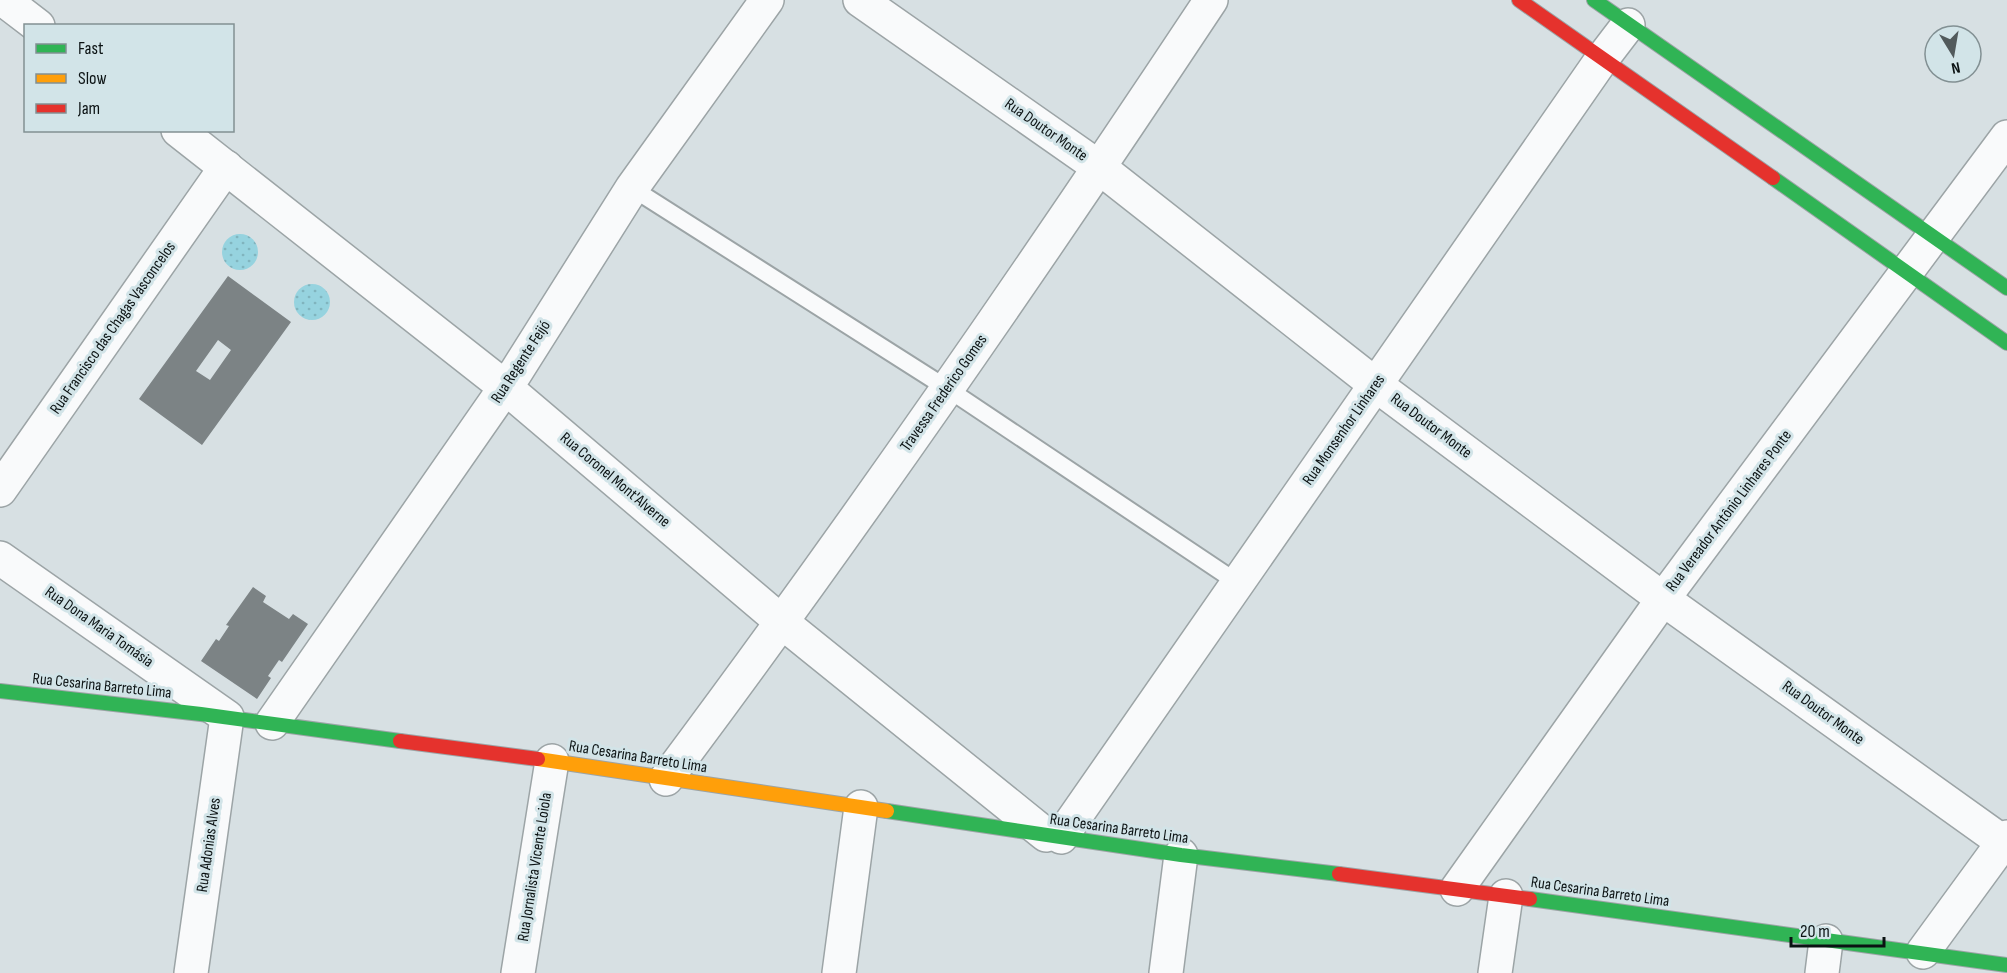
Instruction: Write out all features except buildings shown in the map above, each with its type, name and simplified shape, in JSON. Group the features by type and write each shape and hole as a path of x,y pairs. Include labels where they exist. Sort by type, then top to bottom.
{"street":[{"path":"4,0 35,24"},
{"name":"Rua Regente Feijó","path":"272,723 505,387 632,188 767,0"},
{"name":"Rua Doutor Monte","path":"860,0 1100,168 1376,385 1663,599 2006,841"},
{"name":"Travessa Frederico Gomes","path":"666,779 783,623 948,389 1100,168 1211,0"},
{"path":"1519,0 2007,343"},
{"path":"1594,0 2007,288"},
{"name":"Rua Monsenhor Linhares","path":"1054,836 1238,583 1602,59 1628,25"},
{"name":"Rua Coronel Mont'Alverne","path":"181,132 505,387 783,623 1054,836"},
{"name":"Rua Vereador Antônio Linhares Ponte","path":"1457,889 1663,599 2007,138"},
{"name":"Rua Francisco das Chagas Vasconcelos","path":"0,490 226,167"},
{"name":"Rua Dona Maria Tomásia","path":"0,558 214,716"},
{"name":"Rua Cesarina Barreto Lima","path":"0,691 272,723 552,761 1181,855 1457,889 2007,965"},
{"name":"Rua Adonias Alves","path":"191,973 214,716"},
{"name":"Rua Jornalista Vicente Loiola","path":"518,973 552,761"},
{"path":"839,973 861,807"},
{"path":"1923,952 2006,841"},
{"path":"1166,973 1181,855"},
{"path":"1495,973 1506,896"},
{"path":"1822,973 1826,940"}],"lane":[{"path":"632,188 948,389 1238,583"}],"shaded area":[{"path":"240,234 253,239 258,252 253,265 240,270 227,265 222,252 227,239"},
{"path":"312,284 325,289 330,302 325,315 312,320 299,315 294,302 299,289"}],"traffic: fast":[{"path":"1594,0 2007,288"},
{"path":"1773,178 2007,343"},
{"path":"0,691 201,714 400,741"},
{"path":"887,811 1181,855 1339,874"},
{"path":"1530,899 2007,965"}],"traffic: slow":[{"path":"538,759 887,811"}],"traffic: jam":[{"path":"1519,0 1773,178"},
{"path":"400,741 538,759"},
{"path":"1339,874 1530,899"}]}
